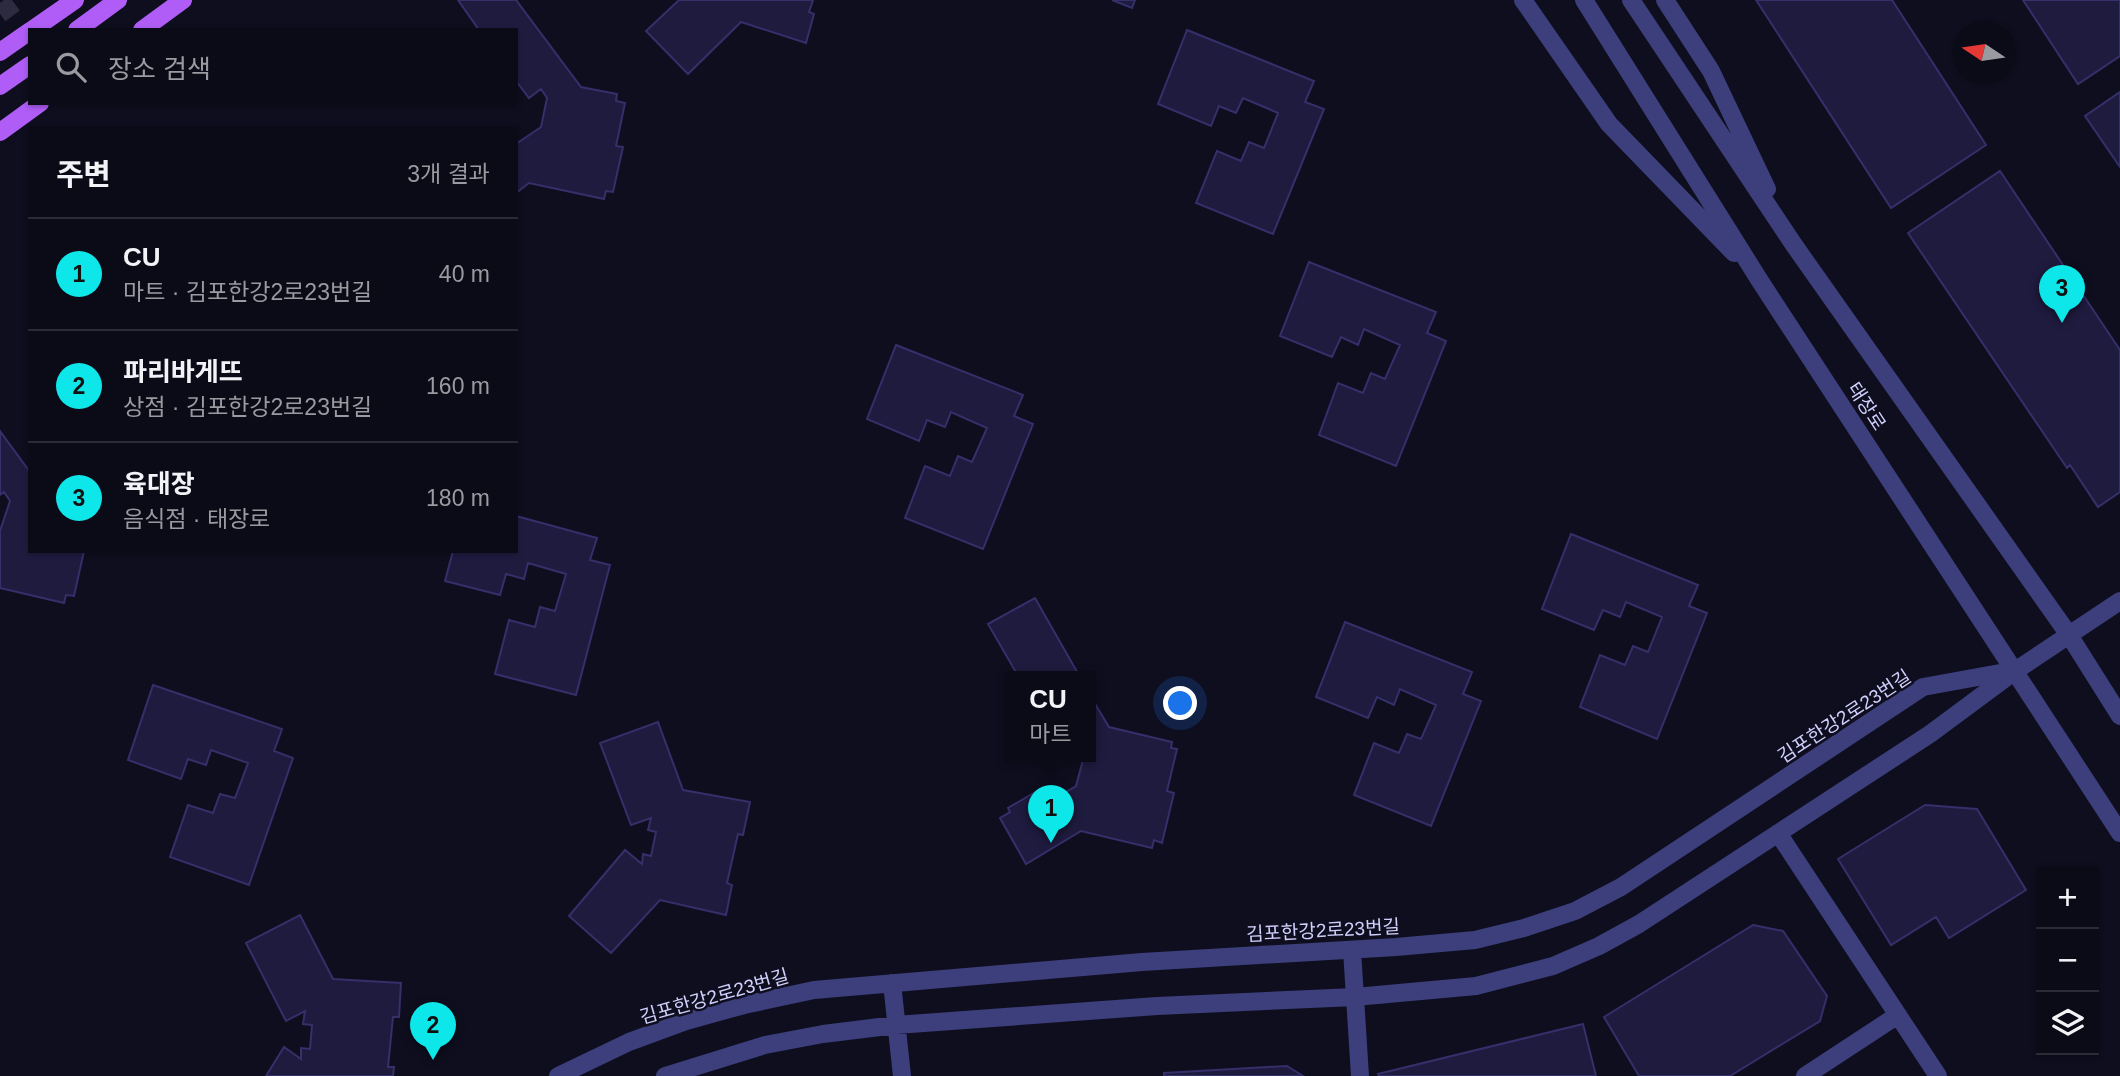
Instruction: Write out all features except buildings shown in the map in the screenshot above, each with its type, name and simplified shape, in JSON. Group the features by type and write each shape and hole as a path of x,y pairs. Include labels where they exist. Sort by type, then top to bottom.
{"main road":[{"path":"35,28 75,0"},
{"path":"80,28 118,0"},
{"path":"145,28 183,0"},
{"path":"0,52 28,33"},
{"path":"0,86 28,66"},
{"path":"0,132 37,105"}],"street":[{"path":"1523,0 1609,124 1760,281"},
{"name":"태장로","path":"1584,0 1760,281 2120,833"},
{"name":"태장로","path":"1631,0 1794,246 2069,635 2120,716"},
{"path":"1665,0 1711,71 1794,246"},
{"path":"665,1076 765,1045 823,1034 896,1025 1157,1006 1355,997 1476,986 1553,966 1599,946 1639,924 1930,734 2015,671 2120,601"},
{"name":"김포한강2로23번길","path":"558,1076 629,1042 698,1018 814,990 1142,962 1475,940 1524,928 1575,911 1620,887 1923,687 2015,671"},
{"path":"1778,834 1938,1076"},
{"path":"1352,950 1360,1076"},
{"path":"892,983 902,1076"},
{"path":"1805,1076 1898,1015"}],"tunnel":[{"path":"0,14 19,0"}],"place":[{"name":"육대장","path":"2062,323"},
{"name":"CU","path":"1051,843"},
{"name":"파리바게뜨","path":"433,1060"}]}
